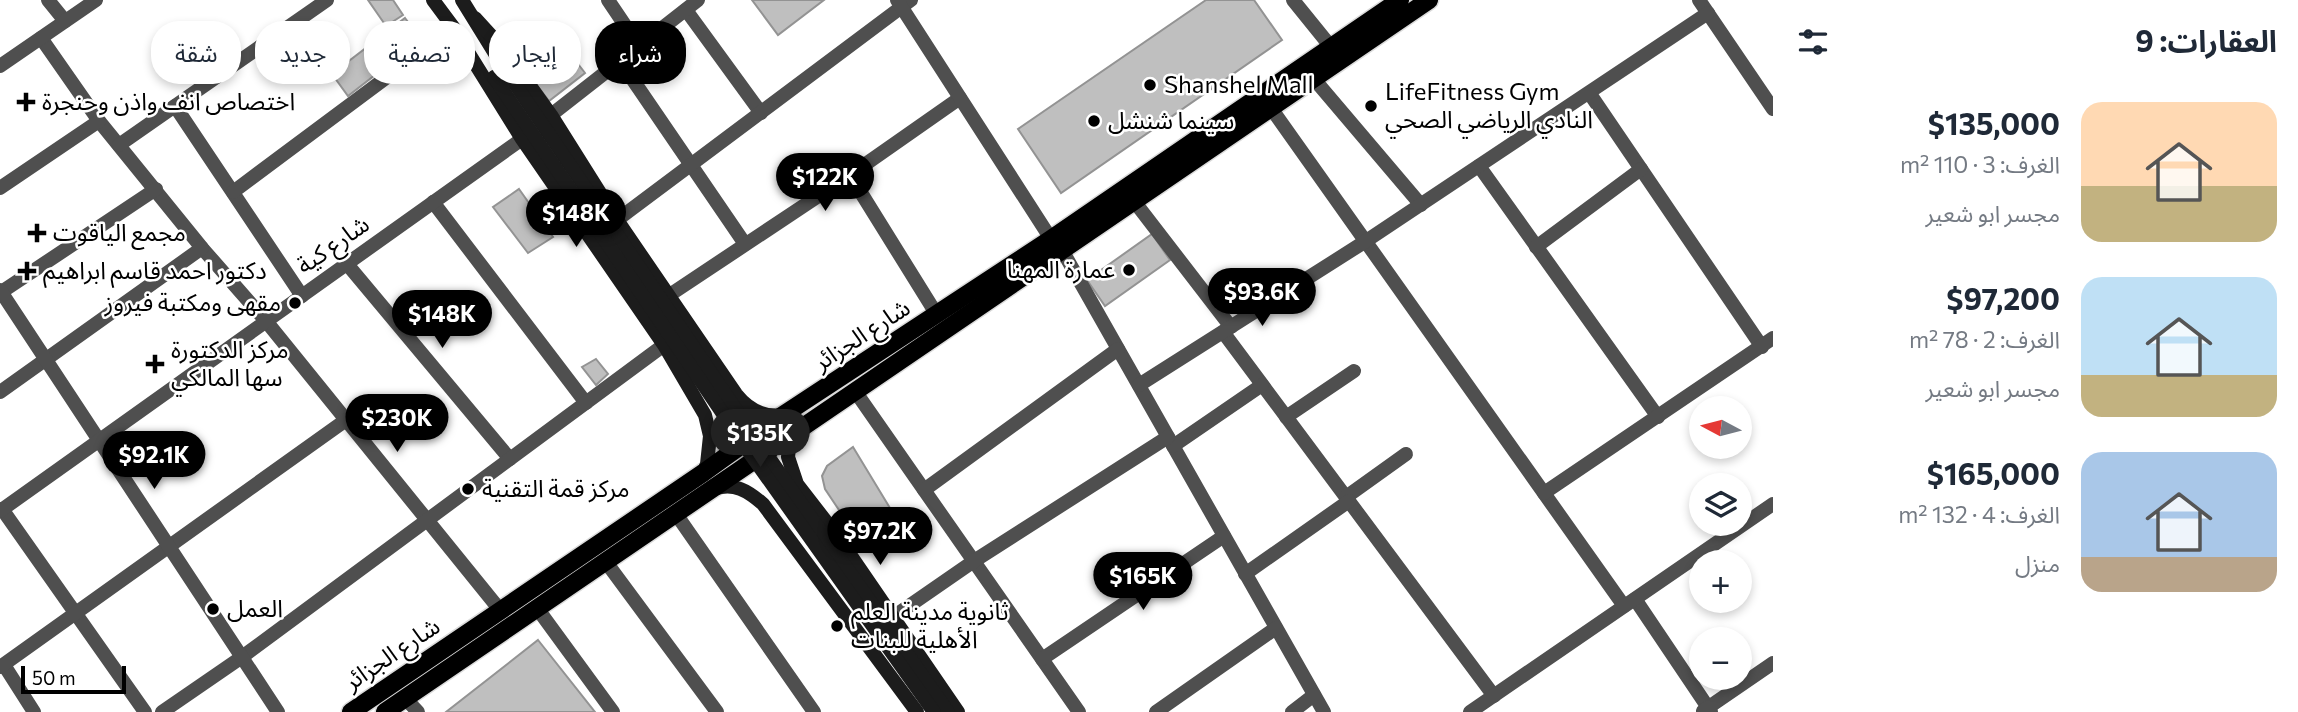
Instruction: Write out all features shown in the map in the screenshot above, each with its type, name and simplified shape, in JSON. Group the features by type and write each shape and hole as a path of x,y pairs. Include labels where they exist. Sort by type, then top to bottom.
{"main road":[{"path":"433,0 448,21"},
{"path":"462,0 505,51 551,115 667,296 736,394 743,403 761,414 773,417 783,415"},
{"name":"شارع الجزائر","path":"385,712 855,391 1056,244 1400,0"},
{"name":"شارع الجزائر","path":"351,712 703,473 783,415 937,315 1134,201 1429,0"},
{"path":"475,18 489,50"},
{"path":"475,49 489,62"},
{"path":"475,63 522,139 664,345 705,415 714,424 729,425 736,420 739,413 736,394"},
{"path":"507,84 749,452 934,712"},
{"path":"507,84 948,712"},
{"path":"703,473 707,464 710,436 705,415"},
{"path":"793,433 788,457 797,484 838,537 958,712"},
{"path":"769,511 766,496 770,484 781,479 797,484"},
{"path":"713,489 731,486 741,489 752,494 769,511 917,712"}],"street":[{"path":"48,0 65,21"},
{"path":"0,66 96,0"},
{"path":"120,145 327,0"},
{"path":"608,0 622,21"},
{"path":"672,21 698,0"},
{"path":"1293,0 1331,47"},
{"path":"1699,0 1773,109"},
{"path":"617,220 761,113 903,2 960,98 1056,244 1324,712"},
{"path":"686,10 761,113"},
{"path":"1139,385 1366,241 1708,13"},
{"path":"41,38 99,121 202,248 266,321 500,610"},
{"path":"1314,79 1421,205"},
{"path":"551,115 595,81"},
{"path":"233,192 378,84"},
{"path":"636,84 745,244"},
{"path":"1544,493 1767,342 1590,94"},
{"path":"667,296 850,175 960,98"},
{"path":"175,106 302,296"},
{"path":"1271,108 1544,493 1630,603 1707,711 1773,663"},
{"path":"0,188 99,121"},
{"name":"شارع كية","path":"1,510 522,139"},
{"path":"1479,166 1658,417"},
{"path":"1536,247 1641,169"},
{"path":"850,175 937,315"},
{"path":"156,189 0,292 278,712"},
{"path":"1134,201 1227,330 1262,385 1494,695"},
{"path":"433,202 586,403"},
{"path":"0,392 202,248"},
{"path":"347,264 510,459"},
{"path":"162,712 242,657 664,345"},
{"path":"925,490 1118,349"},
{"path":"1286,417 1354,371"},
{"path":"892,617 974,561 1262,385"},
{"path":"855,391 1079,712"},
{"path":"34,712 2,666 346,420"},
{"path":"1245,574 1406,454"},
{"path":"1470,712 1773,504"},
{"path":"1,510 145,712"},
{"path":"676,514 814,712"},
{"path":"1042,659 1224,536"},
{"path":"606,562 716,712"},
{"path":"537,608 613,712"},
{"path":"1156,712 1276,628"},
{"path":"1292,712 1314,695"},
{"path":"405,698 418,712"}],"building":[{"path":"368,0 393,0 403,15 394,21 383,21"},
{"path":"752,0 824,0 778,35"},
{"name":"Shanshel Mall","path":"1206,0 1254,0 1282,40 1061,193 1018,129"},
{"path":"364,49 364,84 348,96 339,84 350,84 350,60"},
{"path":"536,84 571,84 549,101"},
{"path":"519,189 553,237 528,253 493,207"},
{"name":"عمارة المهنا","path":"1152,234 1170,260 1105,306 1087,280"},
{"path":"596,359 608,374 596,385 582,367"},
{"path":"853,447 893,513 857,537 825,489 822,476 827,466"},
{"path":"538,640 595,712 446,712"}],"place":[{"name":"Shanshel Mall","path":"1150,85"},
{"name":"اختصاص انف واذن وحنجرة","path":"26,102"},
{"name":"LifeFitness Gym النادي الرياضي الصحي","path":"1371,106"},
{"name":"سينما شنشل","path":"1094,121"},
{"name":"مجمع الياقوت","path":"37,233"},
{"name":"عمارة المهنا","path":"1129,270"},
{"name":"دكتور احمد قاسم ابراهيم","path":"27,271"},
{"name":"مقهى ومكتبة فيروز","path":"295,303"},
{"name":"مركز الدكتورة سها المالكي","path":"155,364"},
{"name":"مركز قمة التقنية","path":"468,489"},
{"name":"العمل","path":"213,609"},
{"name":"ثانوية مدينة العلم الأهلية للبنات","path":"837,626"}]}
